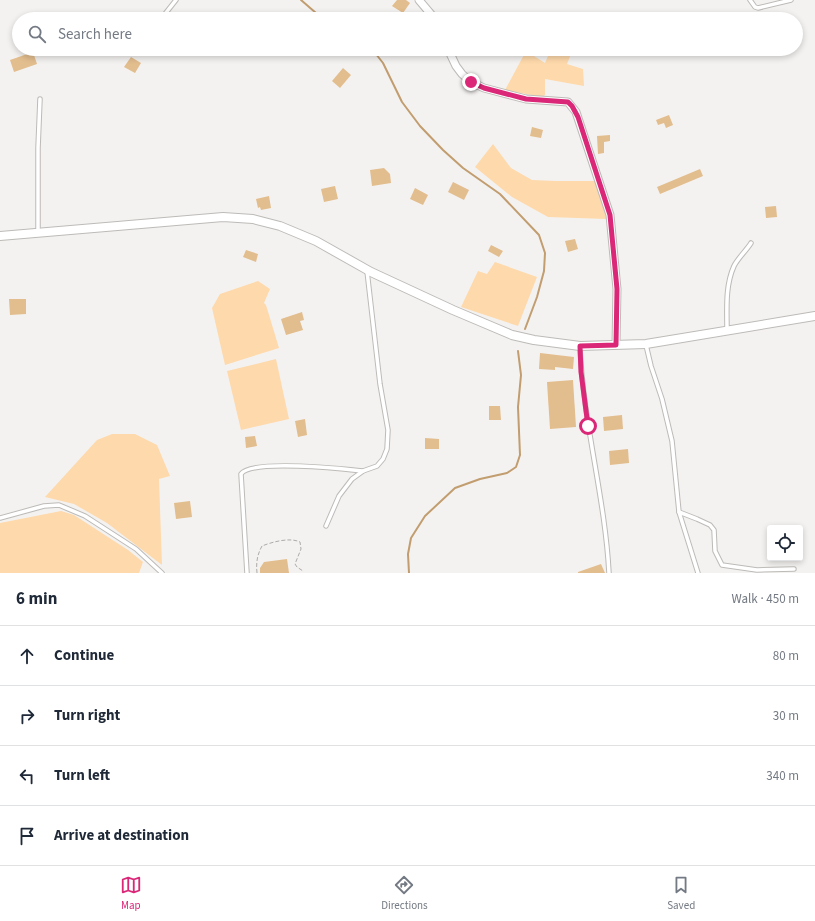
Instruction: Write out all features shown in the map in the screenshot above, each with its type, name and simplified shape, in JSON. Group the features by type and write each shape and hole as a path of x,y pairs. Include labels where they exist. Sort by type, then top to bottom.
{"street":[{"path":"419,0 429,12"},
{"path":"451,56 456,66 471,82 484,88 526,99 568,102 576,112 610,215 617,289 616,345"},
{"path":"0,236 222,217 253,219 280,226 316,241 367,269 453,310 512,335 534,340 580,346 646,344 815,316"}],"lane":[{"path":"167,12 176,0"},
{"path":"750,0 755,7 758,8 791,0"},
{"path":"38,232 38,148 40,99"},
{"path":"727,330 729,280 735,265 751,243"},
{"path":"326,526 339,496 352,479 363,471 377,466 384,459 388,449 388,430 380,384 367,269"},
{"path":"646,344 662,399 672,441 679,512 698,573"},
{"path":"580,346 581,372 588,426 608,547 609,573"},
{"path":"247,573 241,474 243,472 249,469 281,466 332,467 363,471"},
{"path":"0,518 44,506 59,505 84,516 136,549 162,573"},
{"path":"679,512 710,525 714,530 715,551 722,565 757,570 794,569"}],"path":[{"path":"257,573 256,562 258,552 262,546 274,542 295,539 300,542 302,546 295,564 303,571"}],"shaded area":[{"path":"523,56 534,56 545,63 548,56 570,56 567,64 583,69 584,86 545,79 545,95 542,97 505,90"},
{"path":"493,144 511,168 532,180 595,181 607,219 548,217 512,197 475,167"},
{"path":"495,262 537,277 518,326 461,307 478,271 487,274"},
{"path":"258,281 270,289 264,303 266,305 279,348 225,365 212,308 220,294"},
{"path":"276,359 289,419 241,430 227,371"},
{"path":"112,434 135,434 157,445 170,476 159,479 162,565 107,523 74,504 45,497 97,440"},
{"path":"61,511 74,515 128,550 143,562 139,573 0,573 0,523"}],"building":[{"path":"397,0 406,0 410,3 404,12 392,6"},
{"path":"22,56 34,56 37,64 14,72 10,60"},
{"path":"131,57 141,63 135,73 124,67"},
{"path":"343,68 351,75 340,88 332,81"},
{"path":"669,115 673,125 666,128 664,123 658,125 656,120"},
{"path":"532,127 543,130 541,138 530,136"},
{"path":"610,135 610,141 604,142 604,153 598,154 597,136"},
{"path":"384,168 390,174 391,183 372,186 370,170"},
{"path":"700,169 703,176 660,194 657,187"},
{"path":"453,182 469,190 464,200 448,192"},
{"path":"335,186 338,199 324,202 321,189"},
{"path":"415,188 428,195 423,205 410,199"},
{"path":"269,196 271,208 261,210 260,207 258,208 256,199"},
{"path":"776,206 777,217 766,218 765,207"},
{"path":"575,239 578,249 568,252 565,241"},
{"path":"491,245 503,251 499,257 488,251"},
{"path":"246,250 258,254 256,262 243,257"},
{"path":"9,299 26,299 26,314 10,315"},
{"path":"302,312 304,320 300,321 303,330 286,335 281,319"},
{"path":"540,353 574,357 573,369 555,367 555,370 539,369"},
{"path":"573,380 576,427 550,429 547,382"},
{"path":"489,406 500,406 501,420 489,420"},
{"path":"622,415 623,429 604,431 603,417"},
{"path":"305,419 307,435 298,437 295,421"},
{"path":"255,436 257,446 246,448 245,437"},
{"path":"425,438 439,439 439,449 425,449"},
{"path":"628,449 629,463 610,465 609,451"},
{"path":"190,501 192,517 176,519 174,503"},
{"path":"287,559 289,573 260,573 260,568 264,562"},
{"path":"601,564 605,573 578,573 578,572"}],"waterway":[{"path":"301,0 315,12"},
{"path":"378,56 383,63 402,102 420,126 463,168 500,194 539,235 545,253 544,271 537,297 525,329"},
{"path":"409,573 408,554 411,538 425,516 455,488 480,479 507,473 516,467 520,455 518,407 521,375 518,351"}],"route":[{"path":"471,82 484,88 526,99 568,102 578,117 606,198 610,215 617,289 616,345 580,346 581,372 588,426"}]}
